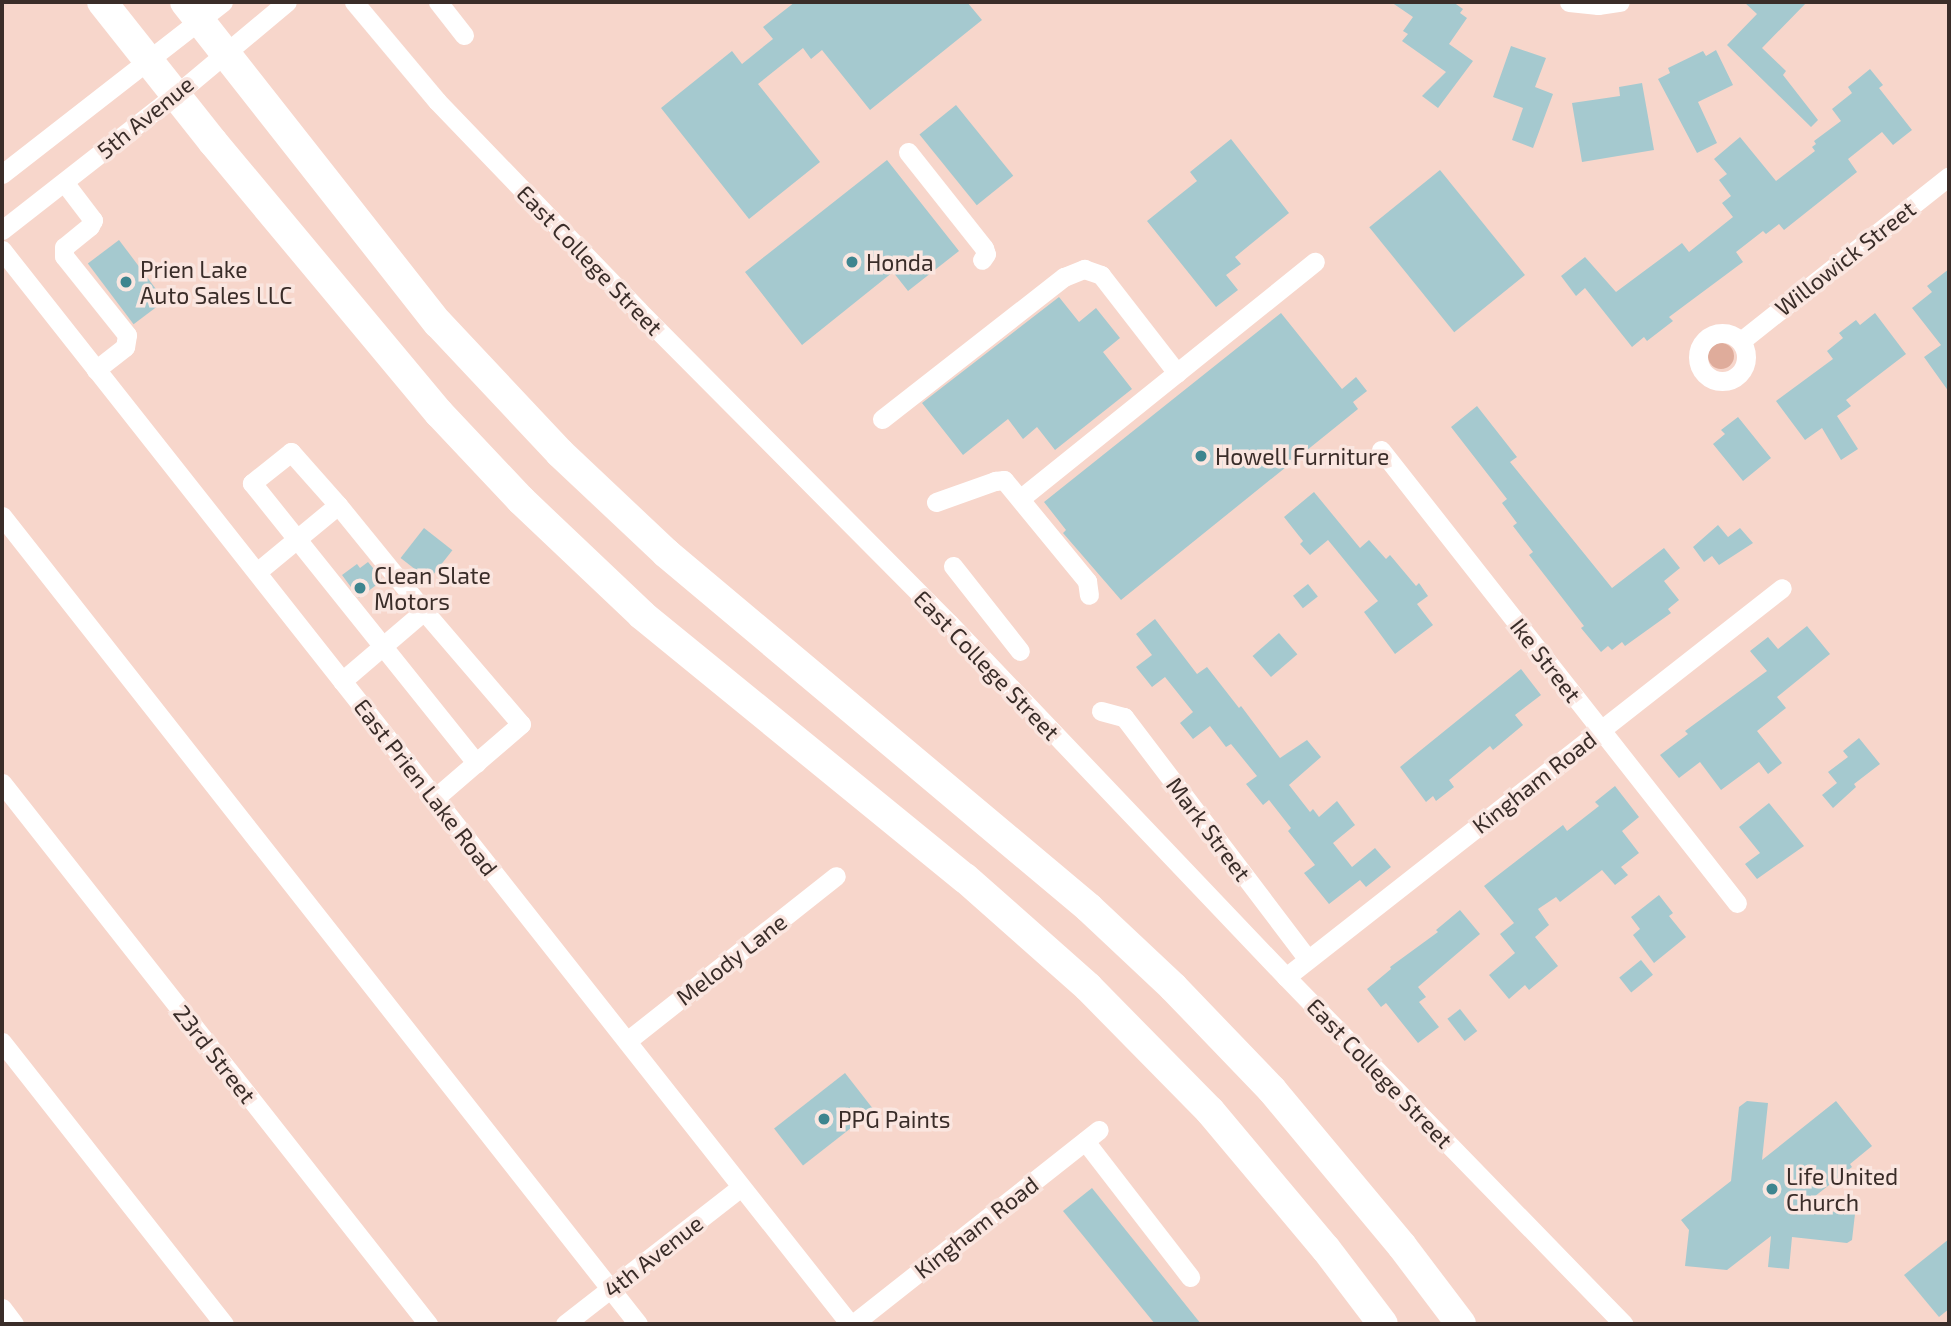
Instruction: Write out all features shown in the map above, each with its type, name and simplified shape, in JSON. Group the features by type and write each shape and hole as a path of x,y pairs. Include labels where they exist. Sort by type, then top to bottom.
{"highway":[{"path":"185,2 438,323 560,453 676,561 1089,908 1173,987 1281,1100 1402,1246 1461,1324"},
{"path":"104,4 214,142 439,413 521,500 642,615 965,878 1088,988 1210,1111 1326,1249 1383,1324"}],"street":[{"name":"5th Avenue","path":"2,174 223,2"},
{"name":"5th Avenue","path":"2,230 287,2"},
{"name":"East College Street","path":"354,2 437,101 638,310 949,623 1286,977 1624,1324"},
{"path":"438,2 464,35"},
{"path":"1569,2 1598,5 1620,2"},
{"path":"908,152 984,248 986,254 982,260"},
{"name":"Willowick Street","path":"1741,341 1949,176"},
{"path":"64,182 93,220 90,226 64,247 64,256 127,335 125,347 96,370"},
{"name":"East Prien Lake Road","path":"2,250 851,1324"},
{"path":"1021,498 1315,262"},
{"path":"882,419 1064,277 1084,269 1101,275 1177,373"},
{"name":"Ike Street","path":"1381,450 1737,903"},
{"path":"435,798 477,763 521,724 338,505 290,452 252,483 477,763"},
{"path":"936,502 1004,480 1087,581 1089,594"},
{"path":"257,572 338,505"},
{"path":"2,516 638,1324"},
{"path":"953,566 1020,651"},
{"name":"Kingham Road","path":"1286,977 1782,588"},
{"path":"342,681 424,611"},
{"name":"Mark Street","path":"1101,711 1124,717 1308,959"},
{"name":"23rd Street","path":"2,783 428,1324"},
{"name":"Melody Lane","path":"627,1041 836,876"},
{"path":"2,1042 224,1324"},
{"name":"Kingham Road","path":"851,1324 1092,1135 1190,1277"},
{"name":"4th Avenue","path":"565,1324 741,1187"},
{"path":"2,1308 14,1324"}],"shaded area":[{"path":"1721,343 1730,347 1734,356 1730,365 1721,369 1712,365 1708,356 1712,347"}],"building":[{"path":"795,2 967,2 982,20 870,110 822,50 811,59 803,48 758,84 820,162 749,219 661,108 732,51 742,64 773,39 763,27"},
{"path":"1391,2 1453,2 1463,9 1460,13 1467,18 1449,44 1473,61 1438,108 1422,96 1446,72 1402,41 1408,34 1403,31 1413,17"},
{"path":"1744,2 1807,2 1762,48 1786,71 1783,75 1818,120 1811,127 1727,45 1757,14"},
{"path":"1511,46 1546,58 1535,87 1553,94 1533,148 1512,140 1523,108 1493,97"},
{"path":"1716,50 1733,85 1698,102 1717,143 1697,153 1658,79 1670,73 1668,68 1703,51 1706,56"},
{"path":"1870,69 1883,85 1879,88 1912,130 1893,145 1882,132 1848,159 1857,172 1784,230 1779,224 1766,234 1763,231 1736,252 1743,262 1669,317 1673,321 1647,341 1644,337 1632,347 1585,288 1576,296 1561,276 1585,257 1616,292 1682,243 1689,252 1733,217 1722,203 1731,196 1719,180 1727,174 1714,159 1740,137 1776,181 1815,151 1812,147 1816,144 1814,141 1841,121 1832,109 1852,93 1848,87"},
{"path":"1642,83 1654,150 1582,162 1572,103 1620,96 1619,87"},
{"path":"956,105 1013,176 977,205 919,135"},
{"path":"1231,139 1289,213 1235,257 1241,264 1226,275 1238,290 1216,307 1147,221 1197,181 1190,172"},
{"name":"Honda","path":"887,160 959,251 908,291 893,272 802,345 745,272"},
{"path":"1440,170 1525,275 1454,332 1369,227"},
{"name":"Prien Lake Auto Sales LLC","path":"119,240 165,301 134,324 88,263"},
{"path":"1949,269 1949,392 1924,357 1941,345 1912,308 1932,292 1927,286"},
{"path":"1059,297 1079,322 1096,308 1120,338 1103,352 1132,389 1055,450 1037,427 1023,439 1008,419 963,455 922,403"},
{"name":"Howell Furniture","path":"1281,313 1342,389 1356,377 1367,391 1353,402 1358,409 1121,600 1063,533 1066,530 1044,502"},
{"path":"1875,313 1906,354 1846,400 1851,406 1837,416 1858,449 1841,460 1822,428 1805,440 1776,401 1833,359 1827,351 1843,338 1839,333 1856,320 1860,325"},
{"path":"1477,406 1517,457 1510,462 1612,588 1664,548 1680,568 1664,581 1679,600 1668,609 1671,613 1625,646 1622,642 1612,650 1608,646 1601,652 1529,555 1533,552 1513,526 1517,523 1502,503 1507,499 1451,427"},
{"path":"1738,417 1771,458 1743,481 1713,444 1725,434 1721,430"},
{"path":"1314,492 1360,548 1369,540 1386,559 1390,555 1416,586 1419,583 1428,596 1417,604 1433,625 1395,654 1364,612 1378,601 1328,540 1310,555 1300,544 1303,541 1284,517"},
{"path":"1718,525 1728,537 1740,528 1753,543 1719,565 1712,556 1704,562 1693,547"},
{"path":"424,528 452,550 429,580 401,558"},
{"name":"Clean Slate Motors","path":"368,562 383,580 359,598 342,575 357,564 360,568"},
{"path":"1308,584 1318,597 1303,608 1293,596"},
{"path":"1155,619 1197,674 1207,667 1239,708 1241,706 1280,758 1307,740 1321,757 1289,785 1310,812 1313,809 1319,817 1337,801 1355,825 1333,843 1352,867 1375,848 1391,867 1366,887 1360,880 1329,904 1304,873 1315,865 1288,831 1291,828 1269,800 1263,805 1246,784 1257,776 1231,744 1226,747 1210,726 1193,739 1180,723 1193,712 1165,677 1152,687 1136,667 1152,655 1136,634"},
{"path":"1807,626 1830,654 1777,697 1786,708 1757,731 1782,763 1768,774 1759,762 1721,790 1700,762 1679,778 1660,755 1688,734 1685,731 1767,671 1750,651 1768,637 1778,649"},
{"path":"1279,633 1297,654 1271,677 1253,656"},
{"path":"1521,669 1541,695 1515,715 1523,725 1493,750 1490,746 1449,780 1454,787 1436,801 1433,796 1426,802 1400,767"},
{"path":"1859,738 1880,764 1854,784 1856,787 1833,808 1822,795 1837,783 1828,772 1848,757 1843,751"},
{"path":"1615,786 1639,817 1622,831 1639,853 1621,867 1628,875 1615,885 1602,870 1560,902 1556,897 1538,909 1549,925 1535,937 1558,966 1529,990 1525,985 1509,999 1489,975 1515,953 1500,934 1514,923 1484,886 1563,825 1567,831 1599,806 1595,802"},
{"path":"1769,803 1804,846 1757,879 1745,864 1760,853 1739,827"},
{"path":"1659,895 1673,913 1669,916 1686,937 1654,963 1633,935 1640,929 1631,917"},
{"path":"1460,910 1480,934 1418,987 1426,997 1419,1002 1439,1027 1418,1043 1386,1003 1381,1007 1367,989 1391,969 1390,967 1438,932 1436,930"},
{"path":"1641,960 1653,975 1631,992 1619,978"},
{"path":"1460,1009 1477,1031 1465,1041 1447,1019"},
{"name":"PPG Paints","path":"845,1073 874,1110 803,1165 774,1128"},
{"name":"Life United Church","path":"1747,1101 1768,1103 1762,1160 1836,1101 1872,1146 1850,1164 1852,1167 1800,1208 1855,1214 1852,1240 1847,1243 1792,1237 1789,1269 1768,1267 1771,1236 1727,1270 1685,1266 1689,1230 1681,1220 1731,1181 1739,1107"},
{"path":"1092,1188 1201,1324 1155,1324 1063,1211"},
{"path":"1949,1239 1949,1309 1939,1317 1904,1275"}],"place":[{"name":"Honda","path":"852,262"},
{"name":"Prien Lake Auto Sales LLC","path":"126,282"},
{"name":"Howell Furniture","path":"1201,456"},
{"name":"Clean Slate Motors","path":"360,588"},
{"name":"PPG Paints","path":"824,1119"},
{"name":"Life United Church","path":"1772,1189"}]}
